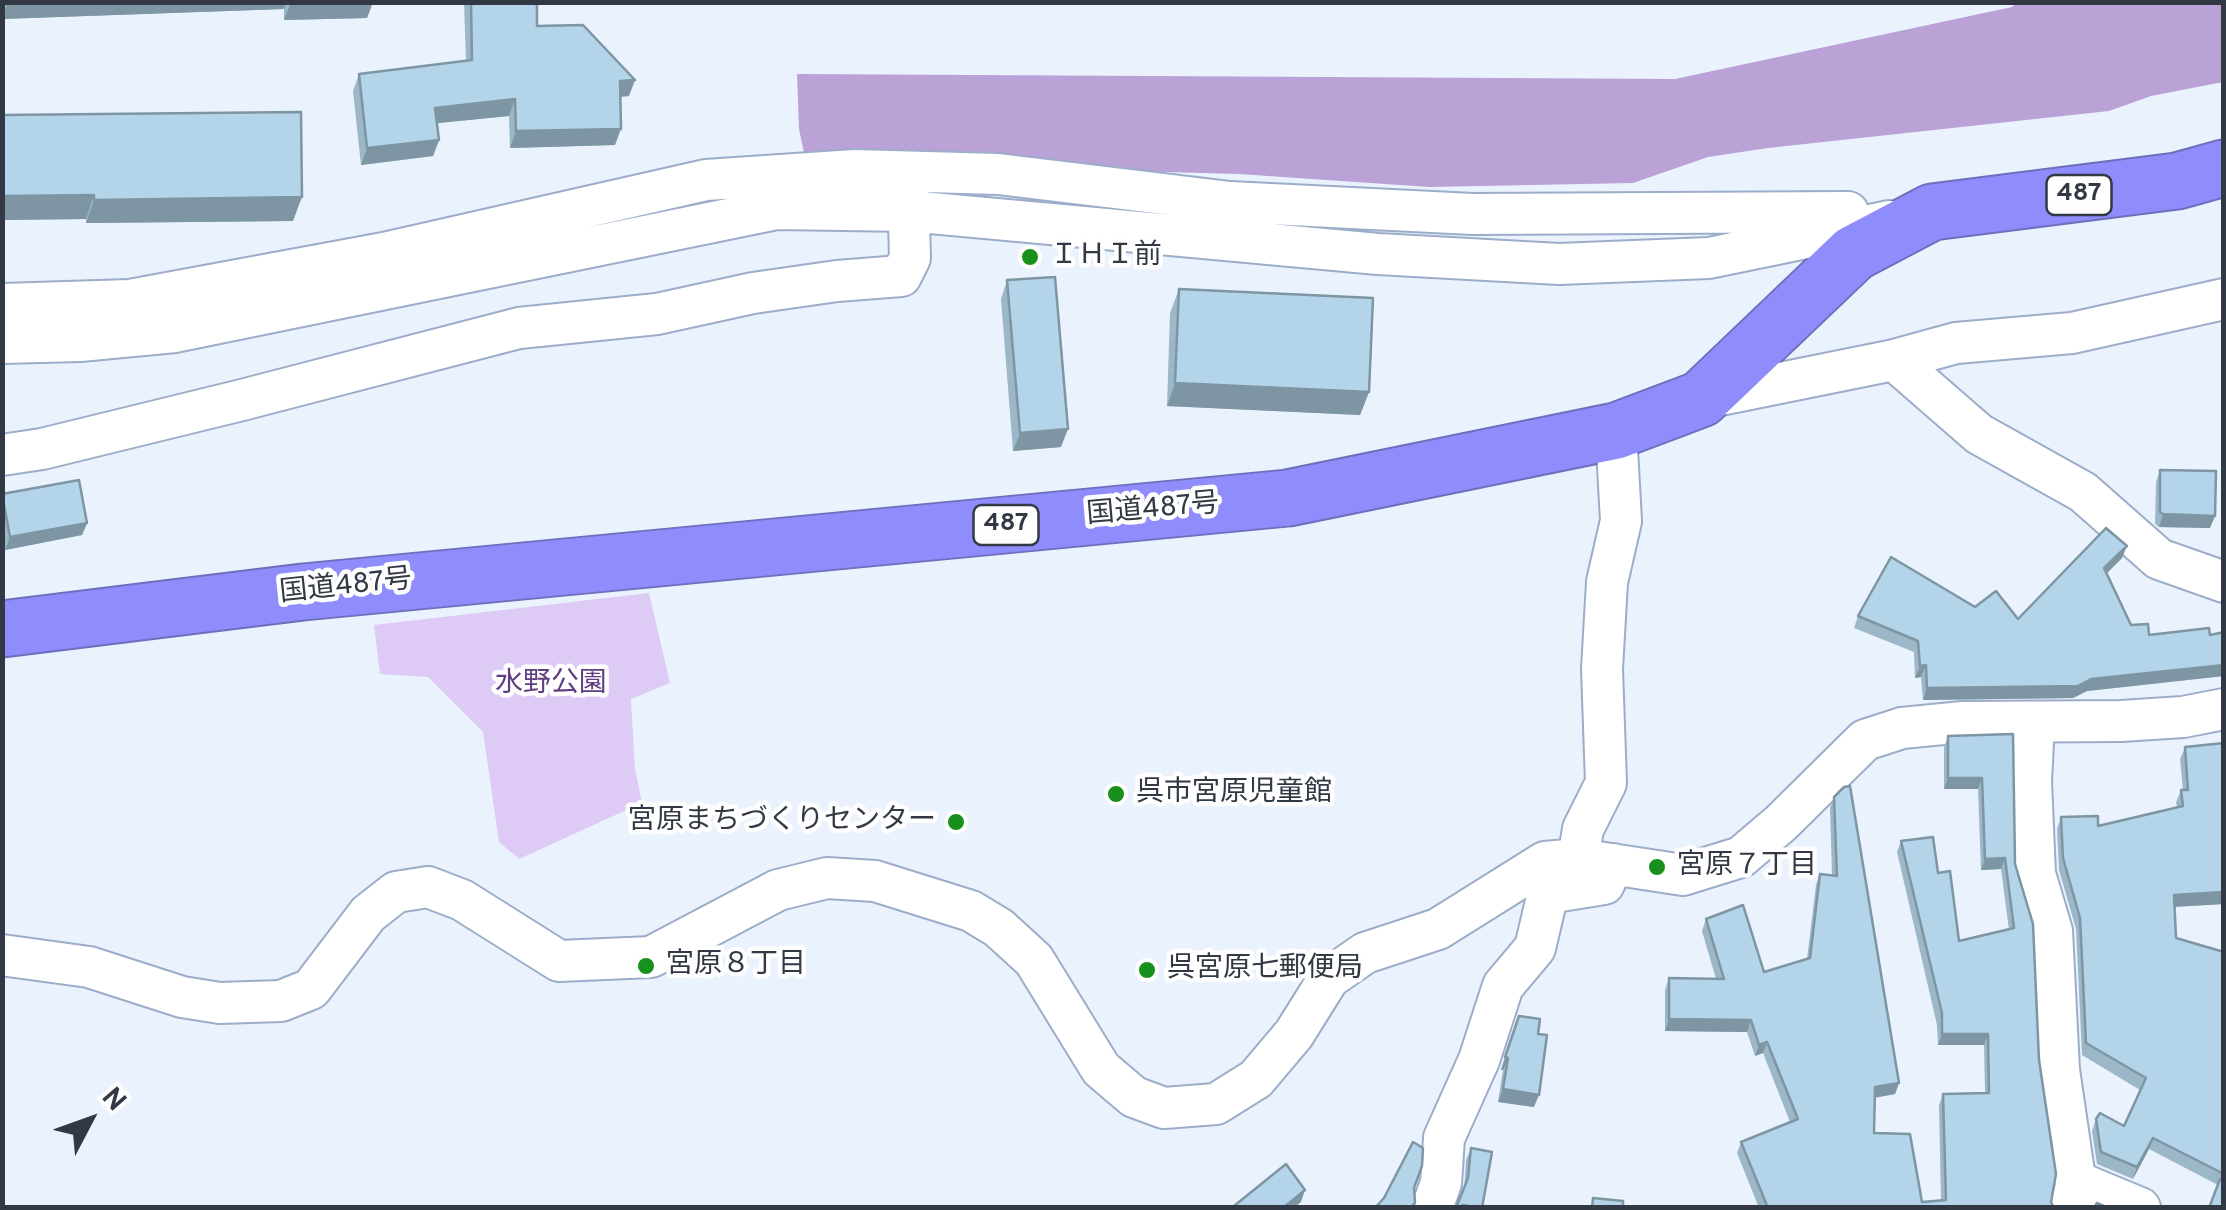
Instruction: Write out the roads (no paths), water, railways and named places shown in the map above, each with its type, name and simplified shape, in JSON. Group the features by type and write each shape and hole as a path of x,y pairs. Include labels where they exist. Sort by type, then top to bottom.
{"highway":[{"name":"国道487号","path":"2,628 303,592 1288,498 1616,431 1701,399 1854,253 1932,212 2177,181 2224,168"}],"street":[{"path":"2,304 130,300 384,254 706,180 855,170 908,191"},
{"path":"2,342 80,342 175,332 777,209 998,174 1230,202 1473,214 1932,212"},
{"path":"2,455 170,418 519,328 656,314 837,281 902,276 910,258 908,191"},
{"path":"1701,399 1894,360 1956,343 2072,333 2224,299"},
{"path":"1894,360 1978,434 2083,492 2160,559 2224,582"},
{"path":"1432,1208 1440,1182 1444,1138 1478,1060 1503,986 1536,948 1548,893 1604,884 1583,830 1606,783 1602,669 1608,582 1621,521 1616,431"},
{"path":"2,955 89,968 182,998 220,1003 281,1001 311,989 368,914 396,892 428,887 462,900 558,962 651,956 778,890 827,878 875,881 972,910 1000,928 1034,960 1101,1069 1134,1097 1164,1108 1216,1104 1256,1079 1294,1034 1329,978 1365,952 1438,929 1546,862 1595,862 1683,875 1741,856 1865,740 1902,728 1963,722 2034,724 2182,717 2224,708"},
{"path":"2034,724 2031,781 2035,874 2052,932 2072,1194 2140,1208"}],"place":[{"name":"ＩＨＩ前","path":"1030,257"},
{"name":"呉市宮原児童館","path":"1116,794"},
{"name":"宮原まちづくりセンター","path":"956,822"},
{"name":"宮原７丁目","path":"1657,867"},
{"name":"宮原８丁目","path":"646,966"},
{"name":"呉宮原七郵便局","path":"1147,970"}],"park label":[{"name":"水野公園","path":"551,685"}]}
